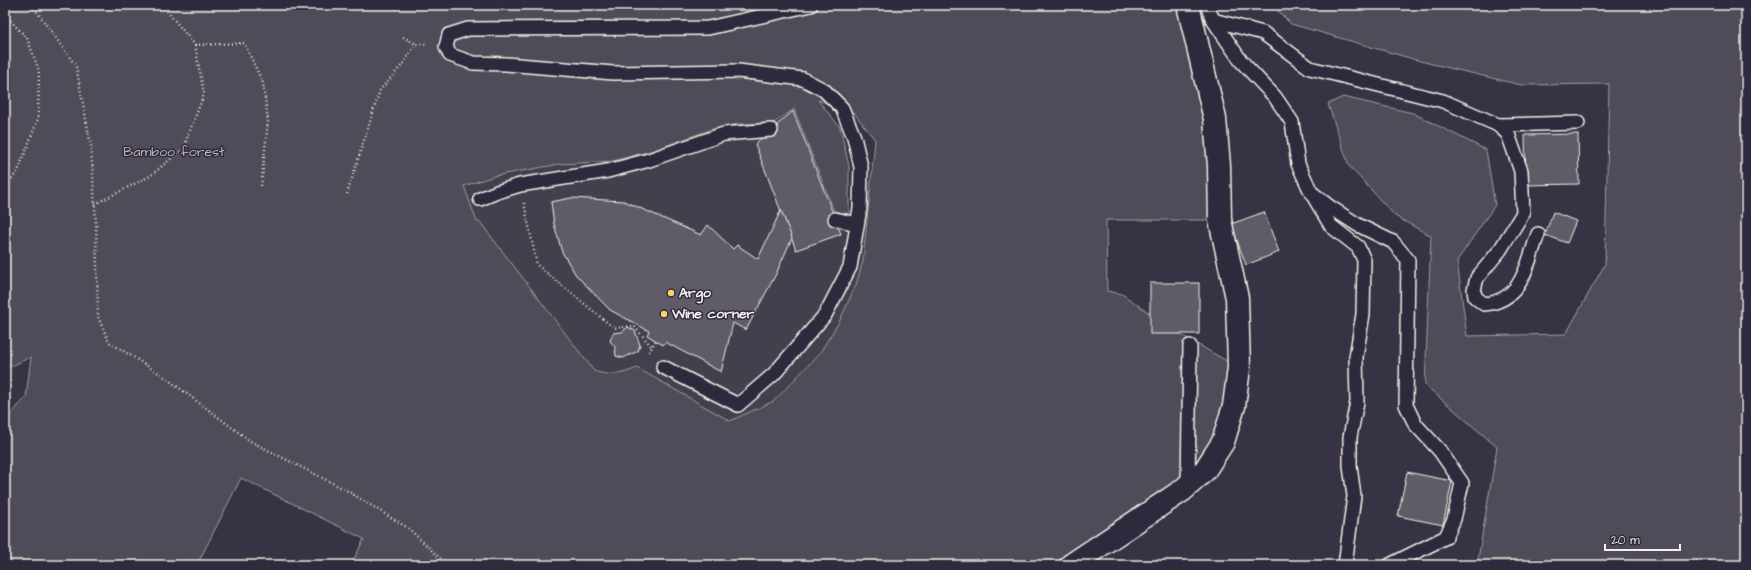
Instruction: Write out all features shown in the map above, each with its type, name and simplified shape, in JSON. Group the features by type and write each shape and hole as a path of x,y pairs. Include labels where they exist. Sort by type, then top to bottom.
{"street":[{"path":"1071,565 1152,511 1205,470 1223,442 1234,406 1239,368 1237,298 1220,220 1215,119 1188,5"}],"lane":[{"path":"663,367 738,405 774,374 825,315 850,267 860,208 861,167 854,137 842,108 824,90 803,79 738,71 613,73 506,64 474,63 450,56 446,47 449,35 468,29 708,28 811,5"},
{"path":"1207,5 1213,20 1241,61 1275,97 1292,122 1298,164 1311,192 1331,226 1358,247 1364,260 1363,314 1356,357 1357,402 1350,437 1350,466 1354,496 1346,565"},
{"path":"1213,20 1263,33 1310,68 1443,101 1498,125 1508,134 1521,171 1523,213 1515,229 1477,278 1474,290 1475,297 1484,304 1493,303 1510,297 1523,277 1538,234"},
{"path":"1498,125 1578,123"},
{"path":"480,199 520,185 608,171 649,160 724,134 771,130"},
{"path":"1311,192 1347,218 1393,242 1408,260 1406,405 1415,424 1440,451 1462,483 1454,519 1446,537 1390,565"},
{"path":"835,219 857,224"},
{"path":"1188,484 1190,346"}],"path":[{"path":"32,5 76,66 91,146 95,204 98,317 109,342 162,375 250,441 346,490 408,528 447,565"},
{"path":"95,204 150,176 184,148 204,94 195,45 162,5"},
{"path":"5,15 27,38 39,71 38,119 18,172 5,187"},
{"path":"403,37 416,44 447,42"},
{"path":"195,45 244,42 263,83 268,121 260,186"},
{"path":"347,194 380,90 403,64 416,44"},
{"path":"520,185 537,265 614,328 634,326 652,347"}],"shaded area":[{"path":"794,109 836,216 867,222 863,261 856,285 839,322 819,354 774,401 730,421 637,368 620,375 601,374 594,371 480,222 477,222 464,186 494,176 560,164 613,161 654,150 712,129 738,124 774,123"}],"green space":[{"name":"Bamboo forest","path":"5,5 1188,5 1220,220 1106,220 1107,291 1122,294 1176,332 1239,368 1205,470 1071,565 351,565 364,539 241,478 197,565 5,565 5,421 26,397 31,357 5,369","holes":["818,100 854,113 875,140 863,261 856,285 839,322 819,354 774,401 730,421 637,368 616,374 606,374 594,371 480,222 477,222 464,186 494,176 560,164 613,161 654,150 712,129 738,124 774,123 794,109 836,216 849,213 849,166 840,127"]},
{"path":"1272,5 1746,5 1746,565 1477,565 1497,447 1425,385 1431,236 1395,216 1349,166 1328,104 1343,97 1413,113 1486,150 1495,205 1457,261 1467,336 1566,334 1605,264 1609,84 1521,85 1420,61 1291,24"}],"building":[{"path":"793,111 841,234 796,250 755,144"},
{"path":"1578,134 1579,184 1526,185 1525,135"},
{"path":"571,198 624,201 701,235 708,225 733,249 737,245 758,259 781,210 792,238 776,274 746,330 733,323 721,372 665,342 663,345 647,335 649,331 610,310 576,275 562,252 554,224 551,202"},
{"path":"1264,212 1279,252 1246,265 1231,224"},
{"path":"1553,212 1576,221 1567,243 1545,235"},
{"path":"1150,283 1199,283 1199,334 1150,334"},
{"path":"628,327 635,331 640,345 638,351 623,358 616,356 615,347 610,341 613,333 622,332"},
{"path":"1407,472 1452,481 1443,525 1398,516"}],"place":[{"name":"Argo","path":"671,293"},
{"name":"Wine corner","path":"664,314"}]}
